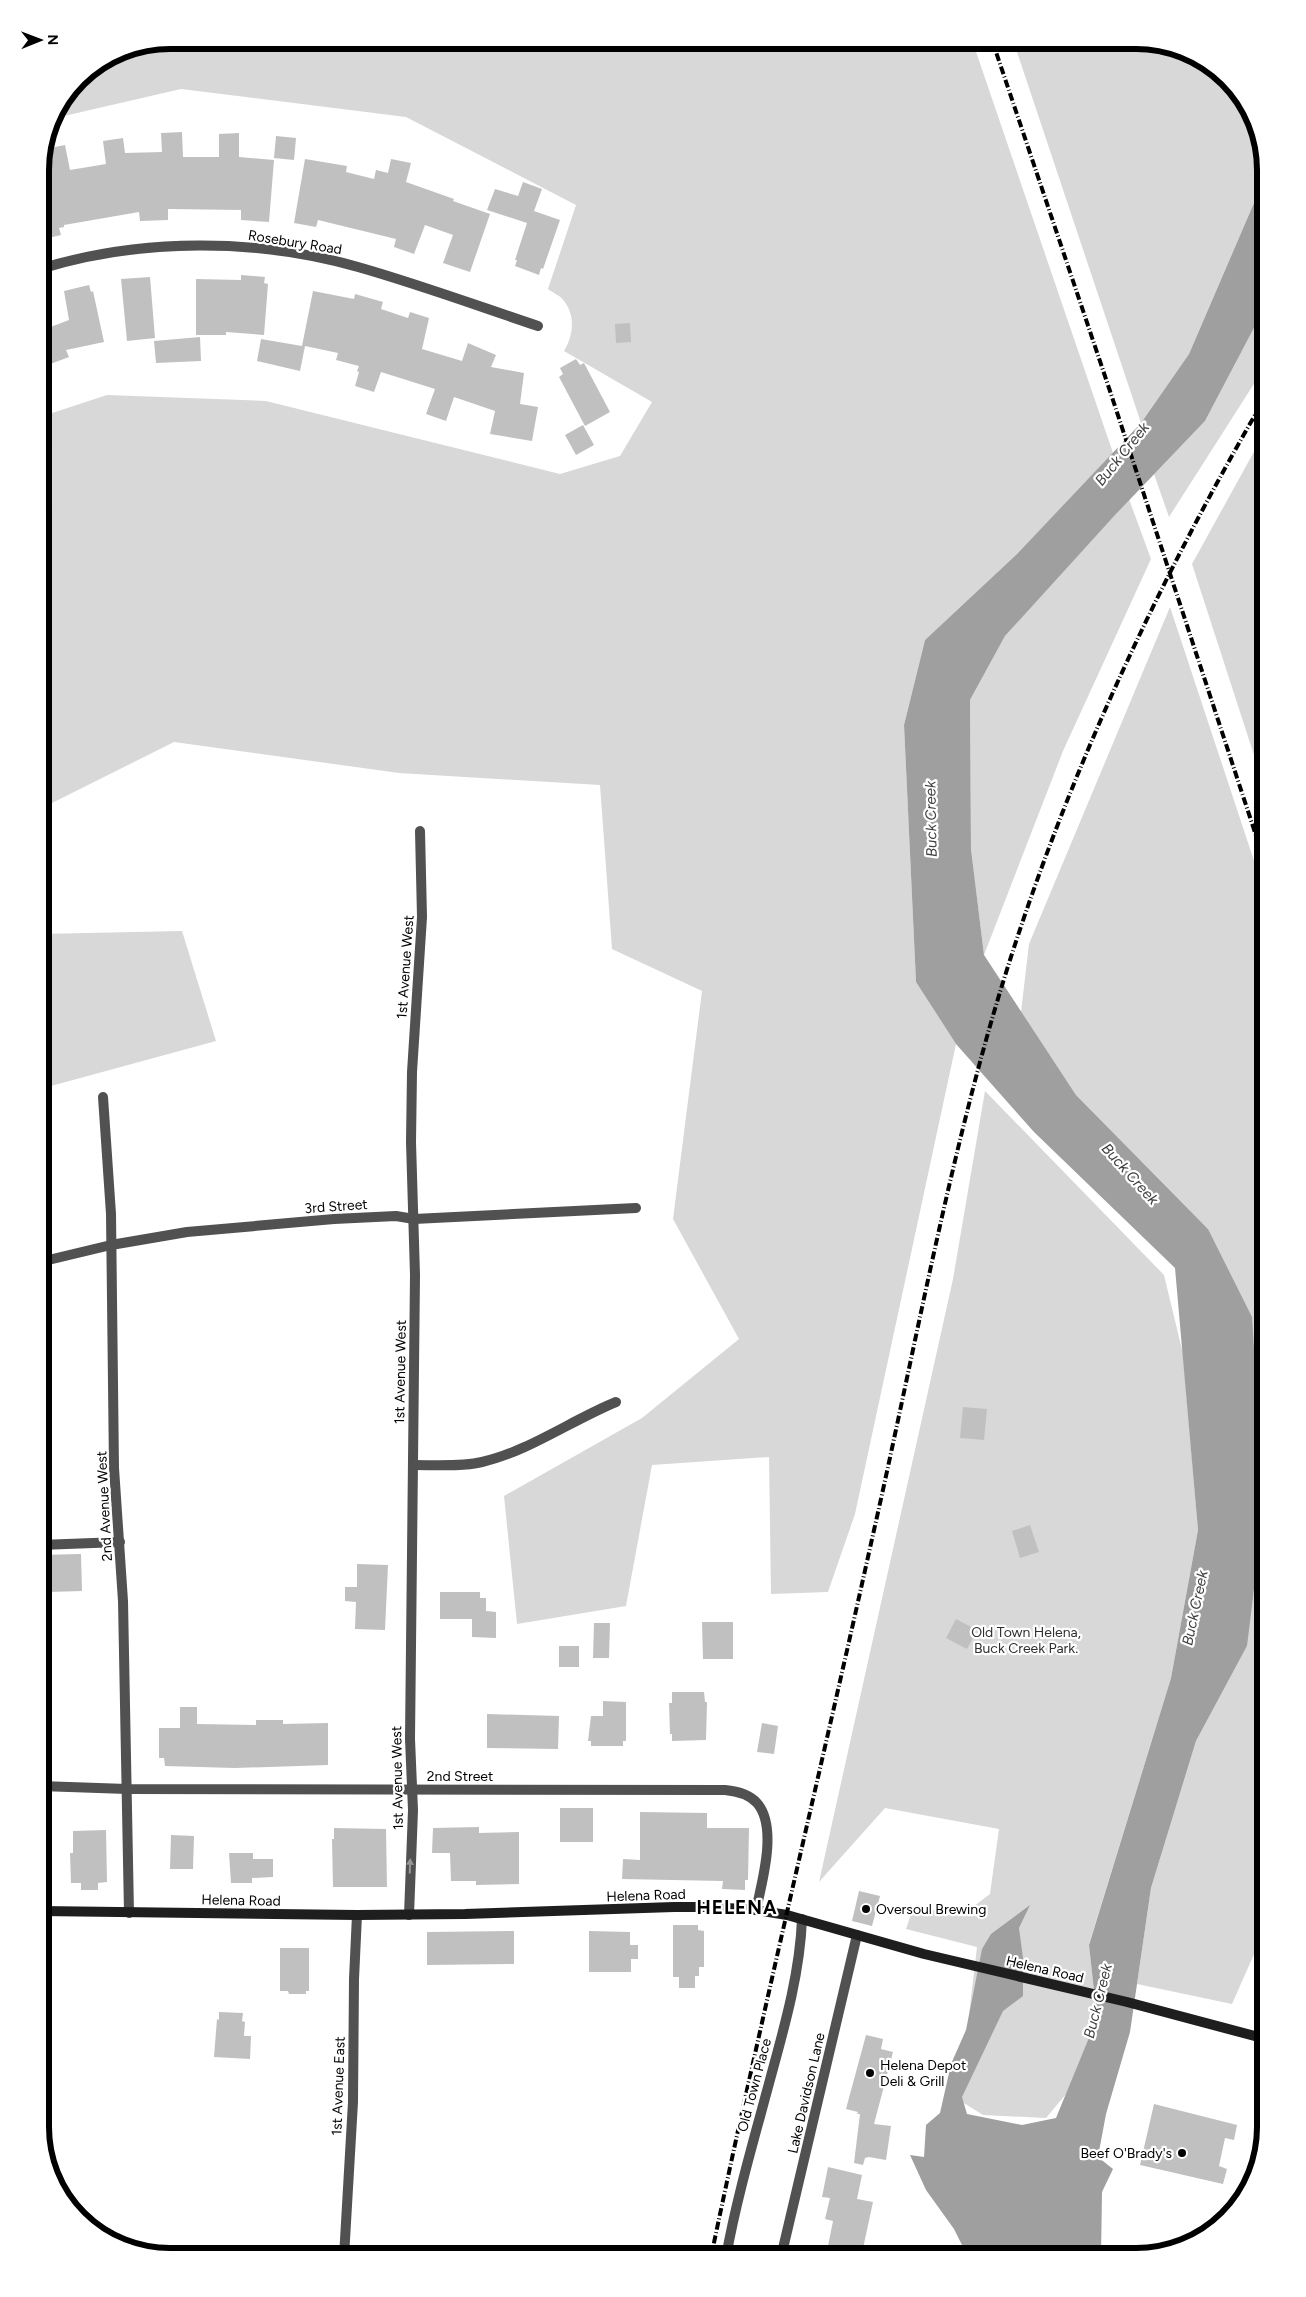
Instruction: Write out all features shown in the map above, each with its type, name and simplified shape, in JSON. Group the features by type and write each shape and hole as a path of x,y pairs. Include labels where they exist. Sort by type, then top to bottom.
{"main road":[{"name":"Helena Road","path":"49,1911 409,1915 674,1907 756,1910 802,1919 958,1962 1257,2037"}],"street":[{"name":"Rosebury Road","path":"49,267 113,253 159,248 262,248 357,266 538,326"},
{"name":"1st Avenue West","path":"409,1915 413,1810 410,1709 414,1219 411,1132 412,1072 422,917 420,830"},
{"name":"2nd Avenue West","path":"103,1097 108,1152 111,1245 114,1468 120,1542 129,1913"},
{"name":"3rd Street","path":"49,1260 111,1245 187,1232 396,1216 414,1219 636,1208"},
{"path":"413,1465 481,1462 507,1455 584,1415 616,1402"},
{"path":"49,1545 120,1542"},
{"name":"2nd Street","path":"49,1786 127,1789 725,1790 747,1795 756,1802 762,1812 767,1839 756,1910"},
{"name":"1st Avenue East","path":"345,2248 353,2102 354,1979 357,1915"},
{"name":"Old Town Place","path":"728,2248 742,2181 792,1994 801,1943 802,1919"},
{"name":"Lake Davidson Lane","path":"783,2248 857,1935"}],"green space":[{"path":"975,49 1113,453 1017,554 925,640 904,725 916,982 956,1044 855,1514 828,1592 771,1594 769,1457 652,1465 626,1606 517,1624 504,1496 642,1418 739,1339 673,1219 702,991 612,949 600,785 399,773 174,742 49,804 49,414 107,395 266,401 560,474 620,456 652,402 564,351 571,333 572,319 563,299 548,289 576,205 406,117 181,89 61,117 69,102 84,84 102,69 131,55 154,50"},
{"path":"1016,49 1144,49 1175,55 1204,69 1227,90 1237,102 1251,131 1256,154 1257,196 1189,354 1141,423"},
{"path":"1257,322 1257,379 1169,517 1154,474 1205,421"},
{"path":"1257,446 1257,764 1192,564"},
{"path":"1129,499 1151,559 1063,751 984,955 971,849 970,700 1005,636"},
{"path":"1170,607 1257,870 1257,1947 1232,2004 1137,1984 1151,1888 1196,1741 1247,1646 1208,1229 1076,1095 1021,1012 1029,944"},
{"path":"182,931 216,1041 49,1087 49,934"},
{"name":"Old Town Helena, Buck Creek Park.","path":"985,1091 1164,1275 1183,1354 1198,1530 1171,1678 1089,1944 1097,2018 1066,2094 1046,2118 983,2115 959,2100 977,1947 906,1929 913,1908 965,1913 990,1894 999,1829 885,1808 819,1882 953,1279"}],"water":[{"name":"Buck Creek","path":"1257,196 1257,322 1205,421 1115,515 1005,636 970,700 971,849 984,955 1076,1095 1208,1229 1252,1317 1257,1396 1257,1564 1247,1646 1196,1741 1151,1888 1130,2032 1106,2114 1098,2157 1113,2169 1102,2192 1101,2248 964,2248 954,2229 926,2190 910,2155 924,2157 926,2125 940,2113 951,2064 966,2030 982,1949 991,1934 1030,1905 1019,1928 1023,1958 1023,1996 1003,2011 962,2097 967,2114 1022,2125 1056,2118 1097,2018 1089,1945 1171,1678 1198,1530 1175,1268 1034,1132 956,1044 916,982 904,725 925,640 1017,554 1141,423 1189,354"}],"building":[{"path":"182,132 183,157 219,157 219,134 239,133 239,157 274,160 269,222 241,220 241,210 168,209 168,220 140,221 139,212 64,225 64,227 59,228 61,235 49,238 51,148 65,145 70,170 106,164 103,141 123,138 125,153 162,152 161,133"},
{"path":"276,136 296,138 294,160 274,158"},
{"path":"305,159 347,166 346,172 374,179 376,170 388,173 391,159 411,163 406,182 490,214 470,272 443,263 453,235 425,225 414,254 394,247 396,239 318,220 316,227 294,223"},
{"path":"523,182 542,189 534,211 560,220 543,269 541,268 539,275 515,266 517,260 515,260 527,223 487,210 495,189 518,196"},
{"path":"241,275 265,277 264,283 268,284 264,335 226,332 226,335 196,335 196,279 241,280"},
{"path":"150,277 155,338 127,341 121,279"},
{"path":"89,285 91,292 93,291 104,342 66,350 69,357 49,365 49,328 69,320 64,291"},
{"path":"313,291 354,299 355,294 383,302 381,309 408,318 410,312 429,318 422,349 462,361 468,343 496,355 491,367 524,373 520,404 538,407 532,441 490,434 495,411 454,397 446,421 426,414 435,389 381,372 374,392 355,386 359,366 336,360 338,353 305,346 300,371 257,361 261,339 302,346"},
{"path":"630,323 631,342 616,343 615,324"},
{"path":"200,337 201,361 156,363 154,341"},
{"path":"576,359 580,365 584,363 610,412 585,426 559,377 563,374 560,368"},
{"path":"583,425 594,445 576,455 565,435"},
{"path":"963,1407 987,1409 984,1440 960,1438"},
{"path":"1030,1525 1039,1552 1020,1558 1012,1531"},
{"path":"81,1554 82,1591 49,1592 49,1555"},
{"path":"357,1564 388,1565 385,1630 355,1629 356,1602 345,1601 345,1587 357,1587"},
{"path":"440,1592 480,1592 480,1598 486,1598 486,1611 496,1612 496,1638 472,1637 472,1619 440,1619"},
{"path":"956,1619 977,1630 967,1649 946,1638"},
{"path":"702,1622 733,1622 733,1659 703,1659"},
{"path":"594,1623 610,1623 609,1658 593,1658"},
{"path":"559,1646 579,1646 579,1667 559,1667"},
{"path":"672,1692 704,1692 705,1702 707,1702 706,1740 672,1741 669,1703 672,1703"},
{"path":"603,1701 626,1702 626,1741 623,1741 623,1746 591,1746 591,1741 588,1741 591,1716 603,1716"},
{"path":"180,1707 197,1707 197,1724 256,1725 256,1720 283,1720 283,1724 328,1723 328,1765 235,1768 165,1766 164,1758 159,1758 159,1728 180,1728"},
{"path":"487,1714 559,1716 558,1749 487,1748"},
{"path":"762,1723 778,1726 774,1754 757,1752"},
{"path":"560,1808 593,1808 593,1842 560,1842"},
{"path":"640,1812 707,1813 707,1828 749,1828 748,1880 745,1880 745,1890 722,1889 723,1881 622,1879 623,1859 640,1860"},
{"path":"479,1827 479,1833 519,1832 519,1884 476,1885 476,1881 451,1881 450,1853 432,1853 433,1828"},
{"path":"334,1828 386,1829 387,1887 333,1887 332,1839 334,1839"},
{"path":"106,1830 107,1882 98,1883 98,1890 81,1890 81,1883 71,1883 70,1853 73,1853 73,1831"},
{"path":"171,1835 194,1836 193,1869 170,1869"},
{"path":"229,1853 253,1853 253,1859 273,1859 273,1877 252,1878 252,1883 231,1883"},
{"name":"Oversoul Brewing","path":"859,1891 880,1896 872,1926 852,1921"},
{"path":"673,1925 698,1925 698,1930 704,1931 704,1967 699,1967 699,1976 695,1976 695,1988 679,1988 679,1977 673,1977"},
{"path":"514,1931 514,1964 427,1965 427,1932"},
{"path":"589,1931 630,1932 630,1945 638,1945 638,1959 631,1959 631,1972 589,1972"},
{"path":"280,1948 309,1948 309,1991 306,1991 306,1994 289,1994 288,1991 280,1991"},
{"path":"219,2012 243,2013 242,2021 245,2022 244,2036 251,2036 250,2059 214,2057"},
{"path":"866,2035 883,2039 881,2049 893,2052 874,2124 891,2126 886,2160 869,2157 865,2158 863,2165 854,2163 860,2114 846,2109"},
{"name":"Beef O'Brady's","path":"1154,2104 1237,2125 1234,2140 1225,2138 1219,2166 1227,2169 1223,2184 1140,2165"},
{"path":"828,2167 862,2175 857,2199 873,2202 863,2248 828,2246 833,2221 825,2219 830,2198 822,2197"}],"railway":[{"path":"995,49 1257,839"},
{"path":"713,2248 952,1172 983,1051 1008,965 1037,881 1103,714 1140,633 1180,553 1257,412"}],"place":[{"name":"Oversoul Brewing","path":"866,1909"},
{"name":"Helena Depot Deli & Grill","path":"870,2073"},
{"name":"Beef O'Brady's","path":"1182,2153"}],"district":[{"name":"HELENA","path":"737,1907"}]}
